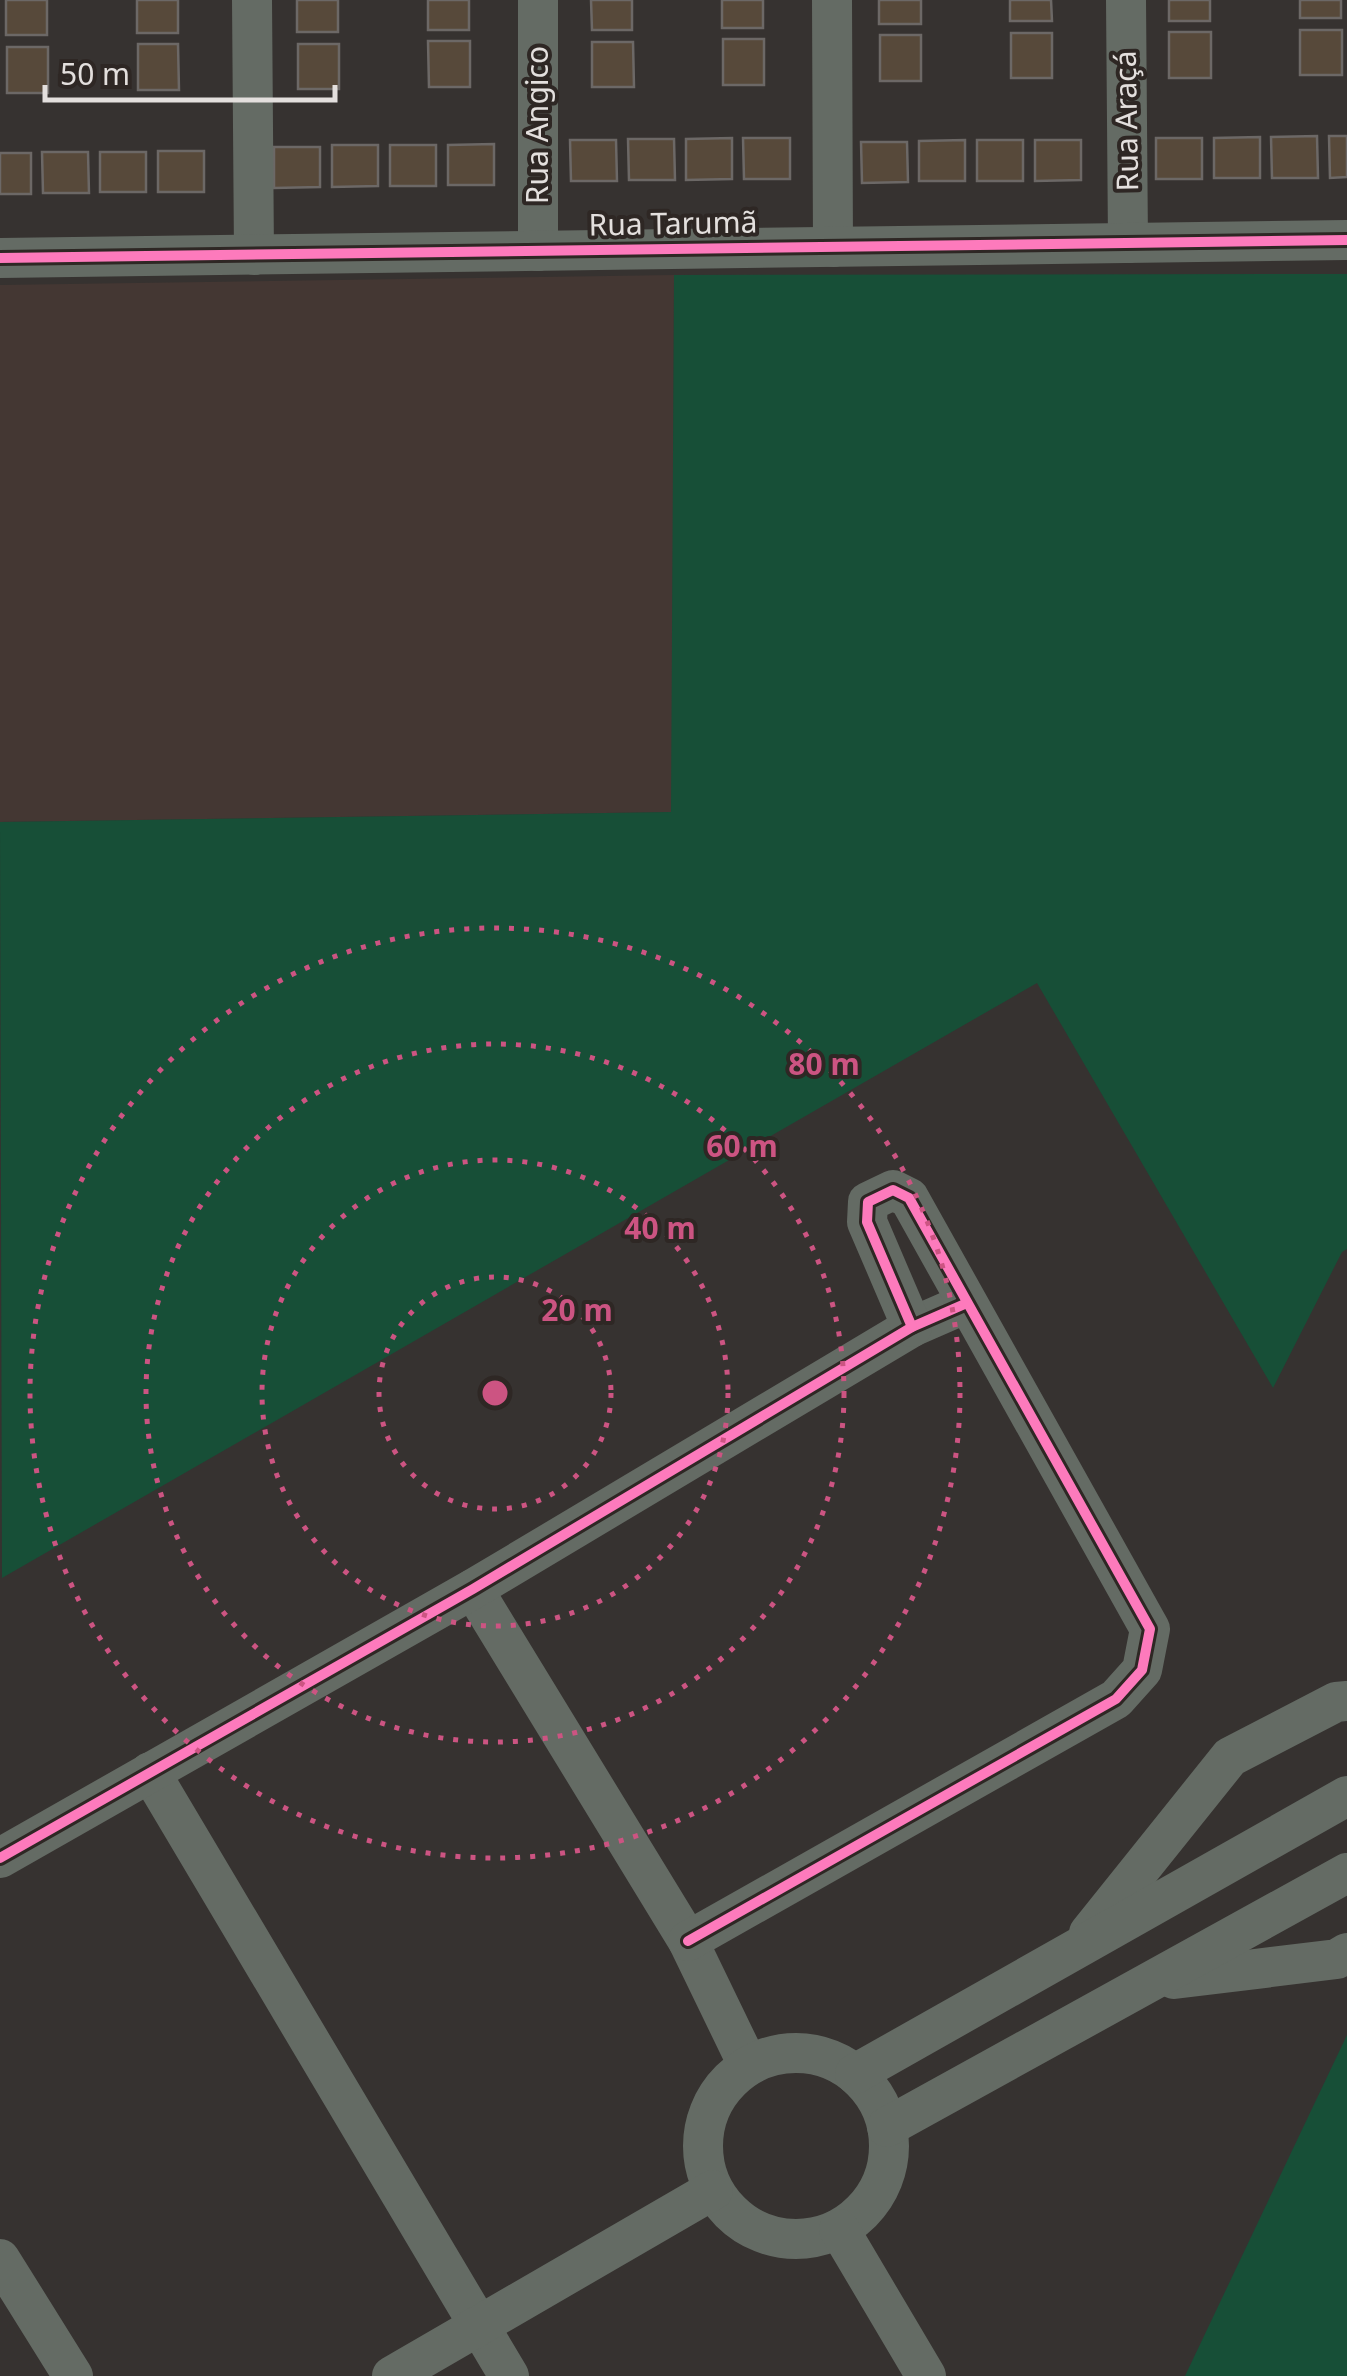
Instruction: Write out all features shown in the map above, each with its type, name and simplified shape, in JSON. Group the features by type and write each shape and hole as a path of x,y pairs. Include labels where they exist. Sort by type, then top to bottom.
{"street":[{"path":"252,0 254,255"},
{"name":"Rua Angico","path":"538,0 538,251"},
{"path":"832,0 832,247"},
{"name":"Rua Araçá","path":"1126,0 1128,242"},
{"name":"Rua Tarumã","path":"0,258 1347,240"},
{"path":"688,1942 1116,1700 1142,1670 1150,1628 909,1198 893,1190 868,1202 867,1222 912,1327"},
{"path":"0,1858 473,1589 912,1327 967,1303"},
{"path":"473,1589 688,1942 748,2065"},
{"path":"1076,1948 1230,1757 1336,1702 1347,1701"},
{"path":"150,1772 509,2376"},
{"path":"855,2074 1347,1796"},
{"path":"1230,1862 1259,1922"},
{"path":"888,2127 1347,1873"},
{"path":"1150,1982 1336,1959 1347,1953"},
{"path":"800,2054 830,2059 855,2074 876,2098 888,2127 889,2156 880,2186 864,2210 840,2228 812,2238 783,2238 754,2230 731,2213 714,2190 704,2164 703,2137 710,2111 724,2088 748,2065 771,2057 800,2054"},
{"path":"392,2376 714,2190"},
{"path":"840,2228 926,2376"},
{"path":"0,2258 73,2376"}],"shaded area":[{"path":"674,275 672,812 0,822 0,285"}],"green space":[{"path":"1347,274 1347,1249 1342,1252 1273,1388 1037,983 2,1578 0,822 671,812 674,275"},
{"path":"1347,2035 1347,2376 1185,2376"}],"building":[{"path":"6,0 47,0 47,35 6,35"},
{"path":"137,0 178,0 178,33 137,33"},
{"path":"297,0 338,0 338,32 297,32"},
{"path":"428,0 469,0 469,30 428,30"},
{"path":"591,0 632,0 632,30 592,30"},
{"path":"722,0 763,0 763,28 722,28"},
{"path":"879,0 921,0 921,24 879,24"},
{"path":"1010,0 1051,0 1052,21 1010,21"},
{"path":"1169,0 1210,0 1210,21 1169,21"},
{"path":"1300,0 1341,0 1341,18 1300,18"},
{"path":"1300,30 1342,30 1342,75 1300,75"},
{"path":"1169,32 1211,32 1211,78 1169,78"},
{"path":"1011,33 1052,33 1052,78 1011,78"},
{"path":"880,35 921,35 921,81 880,81"},
{"path":"723,39 764,39 764,85 723,85"},
{"path":"428,41 470,41 470,87 429,87"},
{"path":"592,42 633,42 634,87 592,87"},
{"path":"138,44 178,44 179,90 138,90"},
{"path":"298,44 339,44 339,89 298,89"},
{"path":"7,47 48,47 48,93 7,93"},
{"path":"1317,136 1318,178 1272,178 1271,137"},
{"path":"1329,136 1347,136 1347,177 1330,178"},
{"path":"1260,137 1260,178 1214,178 1214,138"},
{"path":"732,138 732,179 686,180 686,139"},
{"path":"743,138 790,138 790,179 744,179"},
{"path":"1156,138 1202,138 1202,179 1156,179"},
{"path":"628,139 674,139 675,180 629,180"},
{"path":"570,140 616,140 617,181 571,181"},
{"path":"965,140 965,181 919,181 919,141"},
{"path":"977,140 1023,140 1023,181 977,181"},
{"path":"1035,140 1081,140 1081,180 1035,181"},
{"path":"861,142 907,142 908,182 862,183"},
{"path":"494,144 494,185 448,185 448,145"},
{"path":"332,145 378,145 378,186 332,187"},
{"path":"390,145 436,145 436,186 390,186"},
{"path":"274,147 320,147 320,187 274,188"},
{"path":"158,151 204,151 204,192 158,192"},
{"path":"42,152 88,152 89,193 43,193"},
{"path":"100,152 146,152 146,192 100,192"},
{"path":"0,153 31,153 31,194 0,194"}],"cycle path":[{"path":"0,258 1347,240"},
{"path":"688,1941 1116,1699 1142,1670 1150,1629 909,1198 893,1190 868,1202 867,1222 912,1327"},
{"path":"0,1858 473,1589 912,1327 967,1303"}]}
